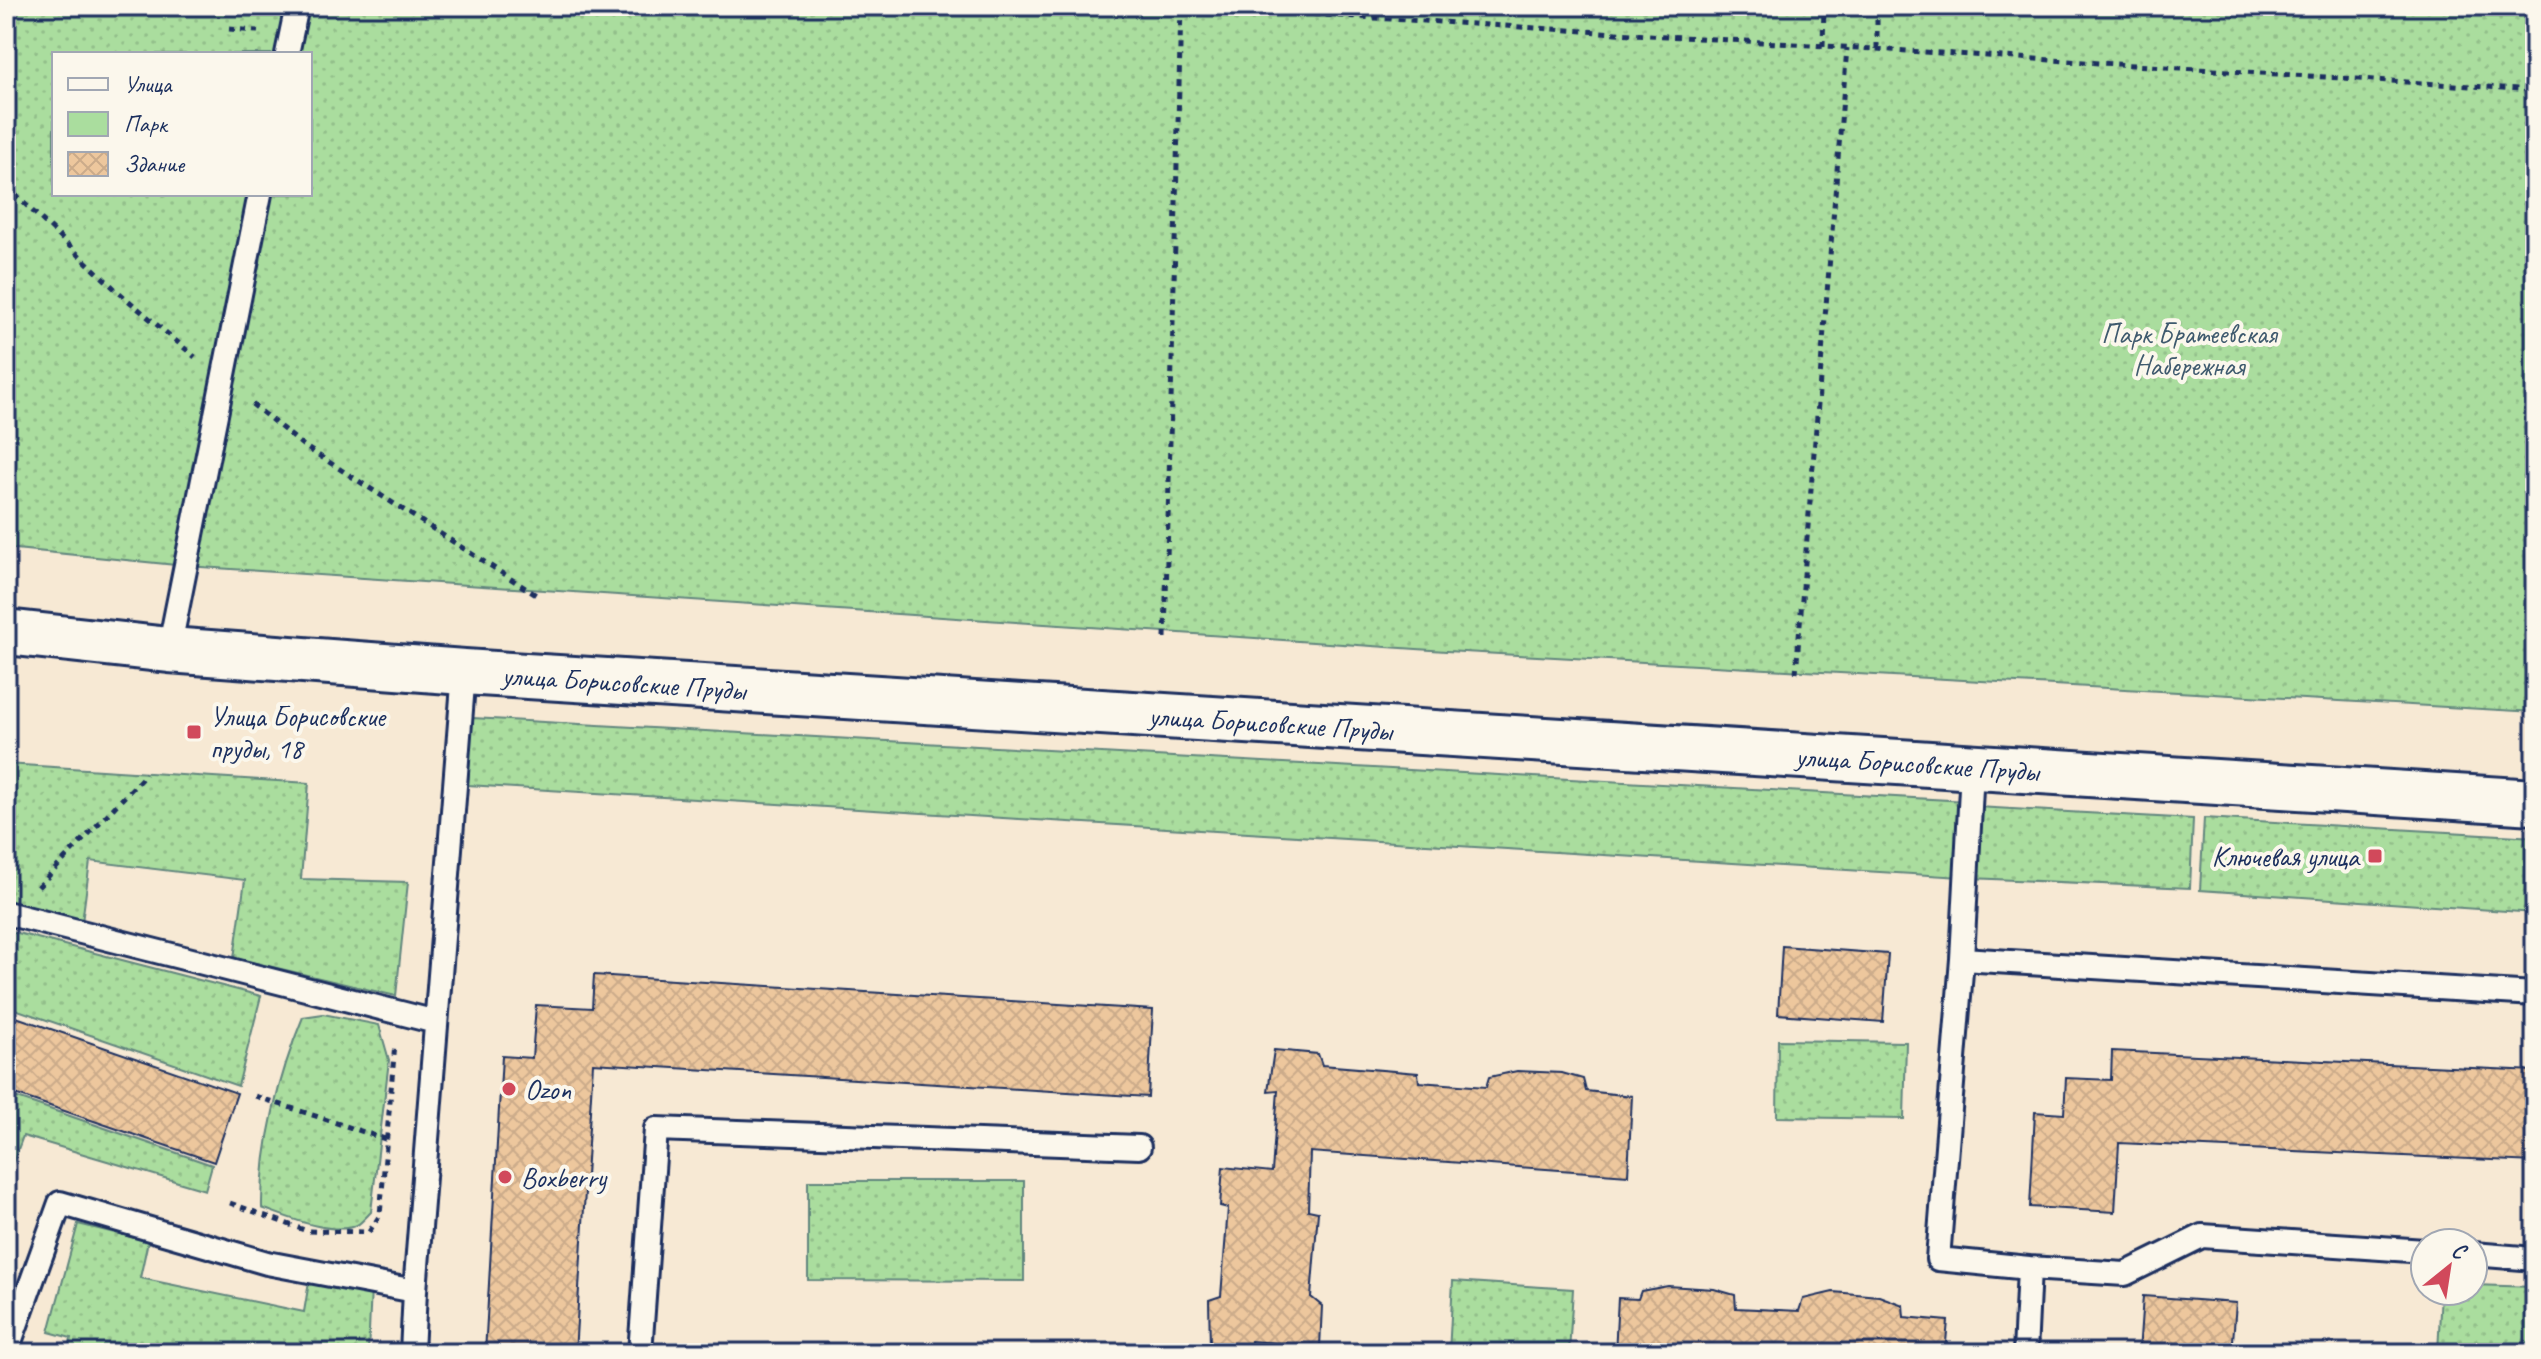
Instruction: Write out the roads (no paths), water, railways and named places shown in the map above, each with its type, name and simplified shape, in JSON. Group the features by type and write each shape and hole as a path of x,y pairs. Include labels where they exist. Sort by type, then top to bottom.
{"street":[{"name":"улица Борисовские Пруды","path":"6,632 169,650 464,672 2535,802"}],"lane":[{"path":"287,52 297,6"},
{"path":"169,650 260,196"},
{"path":"412,1353 464,672"},
{"path":"1972,769 1962,959 1938,1259 2125,1274 2202,1236 2409,1250"},
{"path":"9,913 436,1022"},
{"path":"1962,959 2535,994"},
{"path":"640,1353 656,1129 1139,1147"},
{"path":"6,1353 60,1203 267,1263 415,1291"},
{"path":"2489,1255 2535,1259"},
{"path":"2025,1353 2029,1268"}],"place":[{"name":"Улица Борисовские пруды, 18","path":"194,732"},
{"name":"Ключевая улица","path":"2375,856"},
{"name":"Ozon","path":"509,1089"},
{"name":"Boxberry","path":"505,1177"}],"park label":[{"name":"Парк Братеевская Набережная","path":"2189,349"}]}
